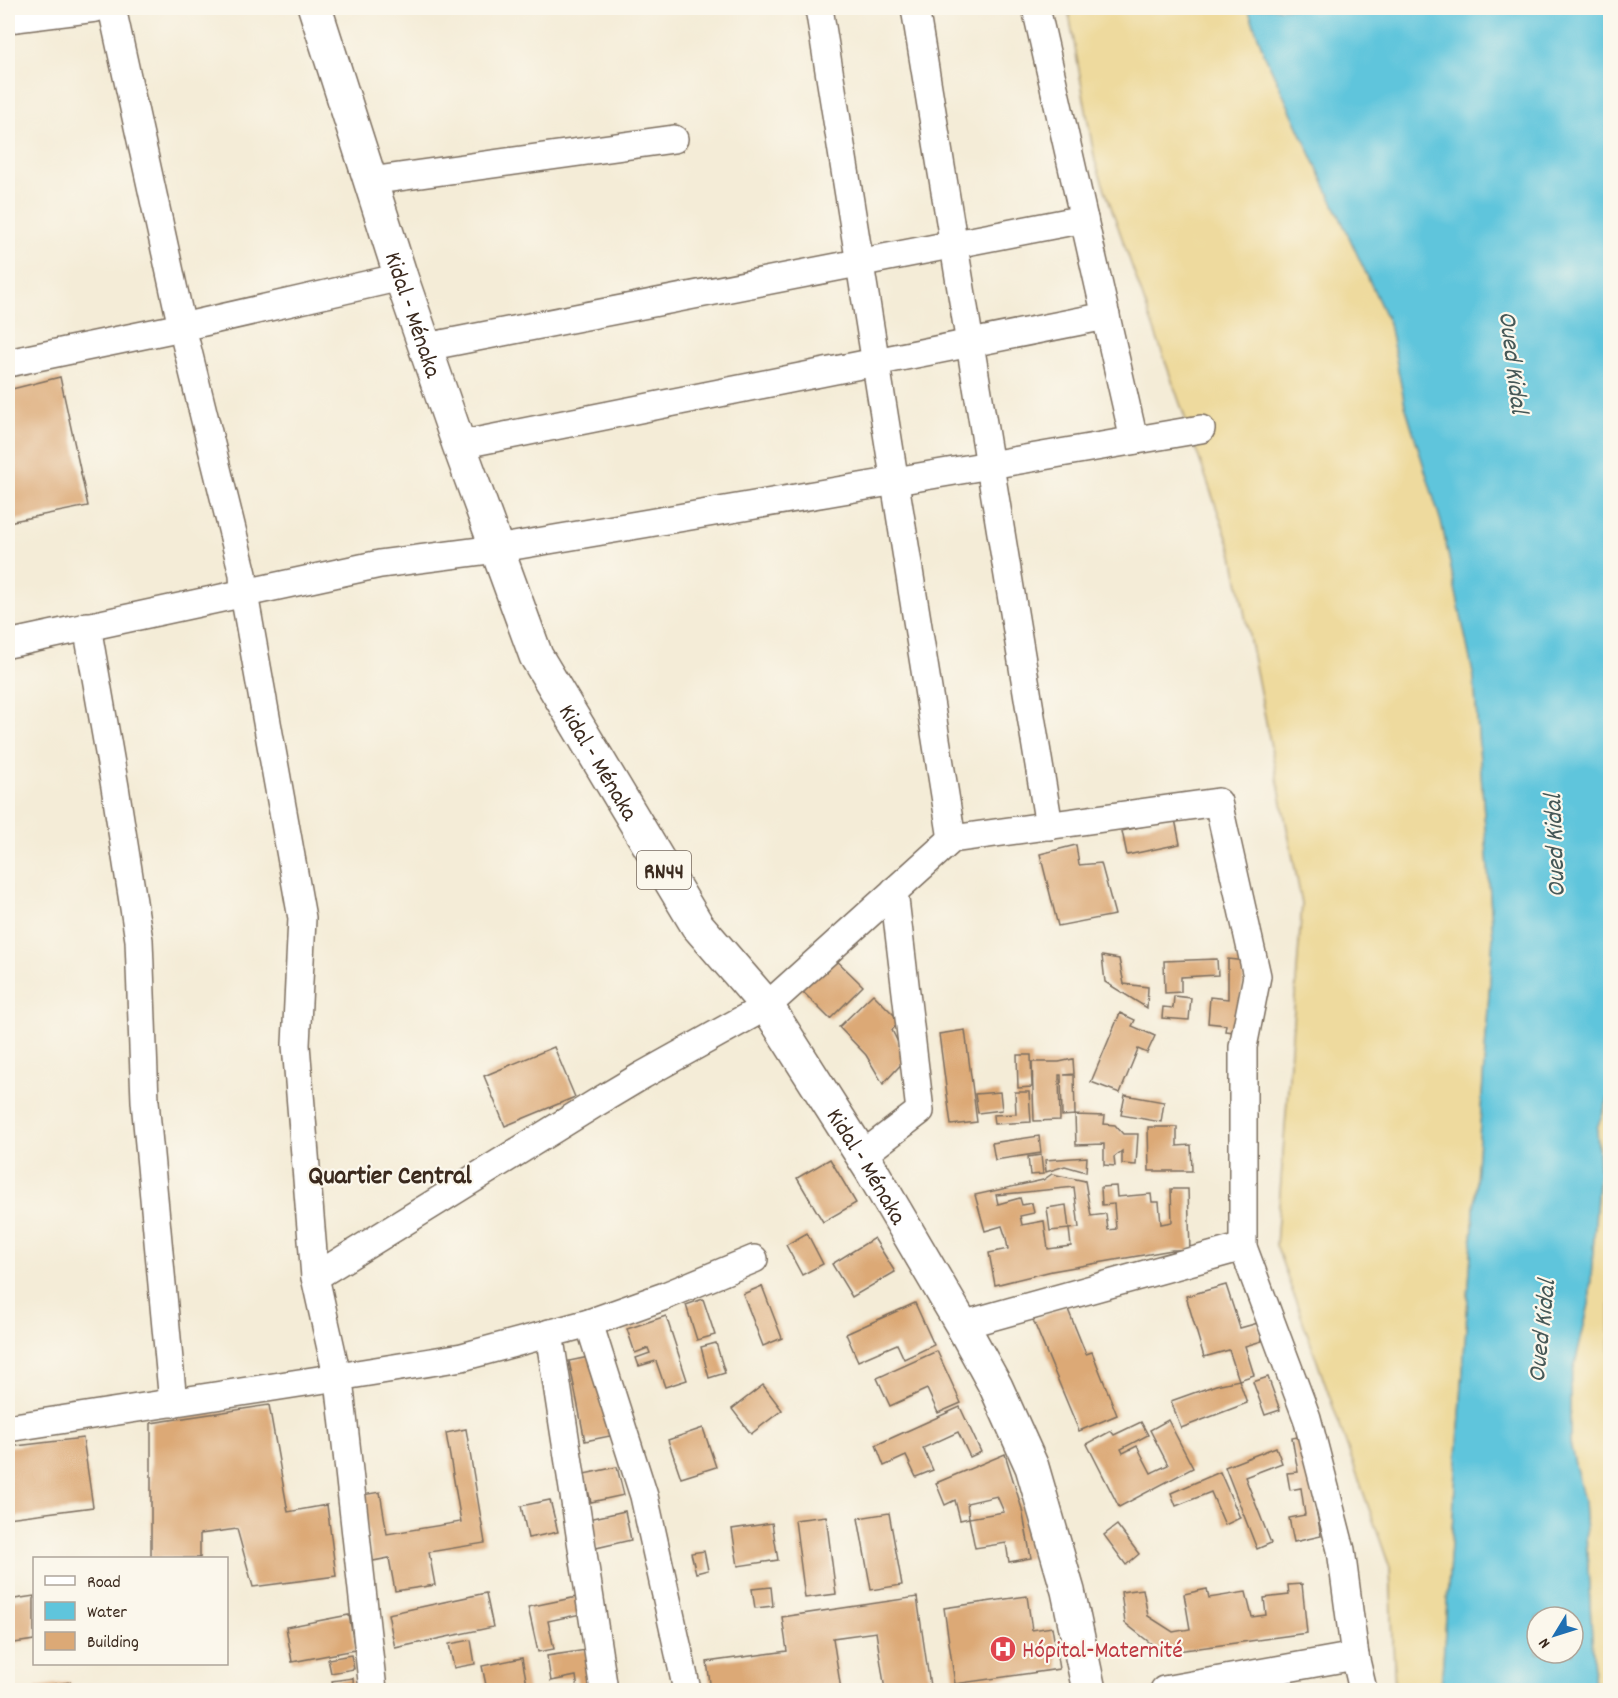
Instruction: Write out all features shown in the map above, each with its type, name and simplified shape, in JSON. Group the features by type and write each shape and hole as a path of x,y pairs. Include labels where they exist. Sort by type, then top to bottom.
{"main road":[{"name":"Kidal - Ménaka","path":"315,8 401,277 496,549 537,656 697,925 767,1006 870,1168 996,1387 1032,1467 1068,1591 1089,1690"}],"street":[{"path":"8,19 96,8"},
{"path":"112,8 182,327 243,574 244,594 302,918 296,1045 315,1277 340,1389 373,1690"},
{"path":"819,8 952,839"},
{"path":"915,8 1049,826"},
{"path":"1036,8 1134,440"},
{"path":"370,181 675,139"},
{"path":"426,347 1084,219"},
{"path":"8,363 182,327 401,277"},
{"path":"459,445 1106,316"},
{"path":"8,644 380,564 496,549 1201,429"},
{"path":"87,626 139,940 145,1101 173,1403"},
{"path":"315,1277 596,1103 767,1006 952,839 1218,802 1257,976 1243,1047 1243,1247 1307,1418 1341,1550 1354,1656 1363,1690"},
{"path":"861,1156 920,1111 894,891"},
{"path":"962,1325 1243,1247"},
{"path":"8,1428 462,1356 589,1323 665,1296 754,1259"},
{"path":"589,1323 644,1496 687,1690"},
{"path":"549,1333 604,1690"},
{"path":"1164,1690 1220,1686 1354,1656"}],"sand":[{"path":"1068,8 1248,8 1264,53 1389,323 1405,405 1442,525 1474,678 1493,936 1441,1690 1395,1690 1390,1568 1276,1245 1302,904 1233,555 1095,161"},
{"path":"1610,1094 1610,1674 1602,1690 1595,1690 1584,1501 1570,1444 1570,1385 1589,1304 1599,1169 1597,1128"}],"water":[{"name":"Oued Kidal","path":"1248,8 1610,8 1610,1094 1597,1128 1599,1169 1589,1304 1570,1385 1570,1444 1584,1501 1595,1690 1441,1690 1493,936 1474,678 1442,525 1405,405 1389,323 1264,53"}],"building":[{"path":"60,377 88,506 8,522 8,390"},
{"path":"1175,819 1180,844 1127,855 1122,831"},
{"path":"1076,845 1079,865 1101,863 1115,915 1058,926 1040,854"},
{"path":"829,953 863,986 830,1019 797,986"},
{"path":"1102,956 1119,959 1124,984 1148,987 1147,1008 1105,982"},
{"path":"1217,959 1218,975 1181,977 1181,992 1165,993 1164,961"},
{"path":"1228,959 1246,961 1236,1032 1225,1031 1226,1025 1208,1023 1210,997 1228,999"},
{"path":"873,994 900,1021 892,1030 906,1059 883,1084 866,1055 839,1027"},
{"path":"1174,996 1191,998 1189,1020 1162,1018 1163,1007 1173,1008"},
{"path":"1120,1013 1135,1020 1132,1026 1155,1036 1147,1053 1138,1049 1120,1093 1091,1082"},
{"path":"965,1030 977,1122 951,1125 939,1034"},
{"path":"554,1047 575,1097 505,1126 484,1076"},
{"path":"1017,1055 1031,1055 1032,1087 1018,1088"},
{"path":"1073,1059 1074,1074 1064,1075 1074,1075 1075,1115 1062,1116 1061,1075 1059,1075 1060,1120 1034,1121 1032,1062 1059,1062"},
{"path":"1000,1092 1002,1110 978,1113 975,1094"},
{"path":"1015,1092 1029,1092 1031,1122 994,1124 993,1115 1016,1114"},
{"path":"1125,1095 1164,1102 1161,1122 1121,1115"},
{"path":"1075,1115 1105,1116 1104,1124 1115,1125 1123,1134 1138,1134 1136,1165 1122,1164 1122,1151 1114,1157 1115,1166 1104,1165 1104,1144 1076,1145"},
{"path":"1148,1127 1177,1127 1177,1146 1191,1145 1192,1171 1149,1171"},
{"path":"1039,1136 1041,1153 995,1160 992,1143"},
{"path":"1041,1155 1043,1174 1030,1175 1028,1157"},
{"path":"1087,1157 1086,1172 1065,1166 1046,1172 1045,1160"},
{"path":"830,1159 856,1203 823,1222 797,1178"},
{"path":"1052,1174 1085,1181 1091,1216 1106,1214 1108,1230 1116,1229 1114,1204 1102,1205 1101,1187 1116,1186 1117,1197 1151,1194 1152,1202 1159,1202 1161,1224 1172,1222 1171,1189 1188,1189 1190,1250 1172,1250 1052,1271 995,1285 989,1253 1008,1249 1006,1238 1002,1226 985,1231 975,1195 1043,1180","holes":["1074,1187 1079,1228 1069,1229 1071,1246 1048,1249 1044,1221 1022,1225 1020,1216 1034,1213 1032,1203 1022,1205 1020,1198 998,1204 996,1195"]},
{"path":"1066,1205 1069,1229 1050,1231 1047,1208"},
{"path":"807,1233 823,1264 802,1275 786,1245"},
{"path":"874,1238 895,1272 852,1297 832,1264"},
{"path":"1226,1285 1240,1328 1258,1323 1262,1341 1245,1346 1254,1375 1239,1380 1229,1350 1204,1357 1186,1296"},
{"path":"762,1286 782,1338 763,1346 743,1294"},
{"path":"703,1299 715,1335 697,1340 686,1305"},
{"path":"915,1303 934,1345 904,1359 897,1344 858,1361 846,1334"},
{"path":"1067,1307 1086,1354 1092,1352 1117,1415 1079,1431 1033,1320"},
{"path":"666,1316 687,1380 665,1387 656,1361 639,1366 636,1358 650,1353 648,1348 635,1353 627,1329"},
{"path":"716,1343 725,1373 709,1378 701,1347"},
{"path":"937,1351 961,1403 938,1413 927,1389 890,1406 877,1378"},
{"path":"594,1356 610,1436 585,1441 569,1361"},
{"path":"1268,1377 1280,1410 1265,1415 1253,1382"},
{"path":"1239,1380 1247,1403 1181,1428 1171,1401 1216,1385"},
{"path":"763,1385 782,1410 751,1434 732,1409"},
{"path":"269,1405 288,1512 327,1505 336,1576 253,1587 237,1529 200,1534 200,1557 151,1557 151,1423"},
{"path":"960,1407 981,1452 970,1457 958,1432 923,1448 933,1470 916,1477 906,1456 884,1466 876,1445"},
{"path":"1168,1420 1193,1468 1119,1507 1087,1444 1111,1431 1114,1435 1141,1422 1148,1435 1121,1449 1123,1453 1137,1446 1151,1473 1168,1465 1150,1430"},
{"path":"703,1428 716,1467 681,1478 668,1440"},
{"path":"466,1429 485,1543 429,1552 435,1585 395,1591 389,1558 373,1561 362,1495 380,1492 387,1534 461,1522 446,1433"},
{"path":"1303,1436 1321,1536 1294,1542 1289,1518 1305,1515 1301,1488 1290,1490 1287,1473 1298,1472 1292,1438"},
{"path":"83,1438 93,1507 8,1518 8,1447"},
{"path":"1276,1447 1282,1463 1245,1477 1271,1543 1257,1549 1225,1467"},
{"path":"1005,1454 1022,1509 1031,1558 1009,1562 1006,1543 975,1548 969,1518 960,1520 955,1500 945,1505 936,1483","holes":["997,1496 1004,1512 969,1518 967,1503"]},
{"path":"617,1467 624,1495 591,1502 584,1474"},
{"path":"1220,1472 1240,1518 1225,1525 1211,1492 1176,1506 1171,1493"},
{"path":"550,1500 558,1532 528,1538 521,1506"},
{"path":"625,1511 631,1540 596,1548 589,1519"},
{"path":"889,1513 902,1585 871,1590 858,1518"},
{"path":"826,1516 836,1594 805,1598 795,1520"},
{"path":"772,1523 778,1560 738,1566 732,1529"},
{"path":"1117,1525 1139,1554 1126,1565 1104,1535"},
{"path":"704,1551 708,1570 696,1573 691,1553"},
{"path":"1302,1584 1307,1633 1163,1653 1125,1623 1121,1592 1143,1589 1148,1616 1173,1632 1190,1629 1184,1594 1207,1589 1209,1598 1246,1592 1252,1617 1266,1615 1264,1598 1289,1595 1288,1585"},
{"path":"771,1587 773,1606 755,1608 752,1589"},
{"path":"486,1593 493,1627 395,1648 388,1614"},
{"path":"33,1596 33,1640 8,1644 8,1600"},
{"name":"Hópital-Maternité","path":"1027,1596 1032,1630 1052,1627 1059,1669 955,1684 944,1608"},
{"path":"577,1597 581,1614 548,1621 554,1649 538,1652 528,1607"},
{"path":"917,1597 930,1686 885,1690 876,1632 833,1638 841,1690 793,1690 792,1687 765,1690 711,1690 707,1662 787,1651 782,1617"},
{"path":"349,1615 355,1650 292,1662 286,1627"},
{"path":"471,1640 475,1664 454,1668 449,1644"},
{"path":"586,1650 593,1690 578,1690 576,1676 551,1681 547,1656"},
{"path":"351,1655 354,1669 331,1673 328,1659"},
{"path":"522,1658 528,1690 487,1690 482,1666"},
{"path":"353,1678 354,1690 333,1690 332,1681"},
{"path":"70,1682 71,1690 37,1690 36,1687"}],"place":[{"name":"Hópital-Maternité","path":"1003,1649"}],"district":[{"name":"Quartier Central","path":"390,1174"}]}
